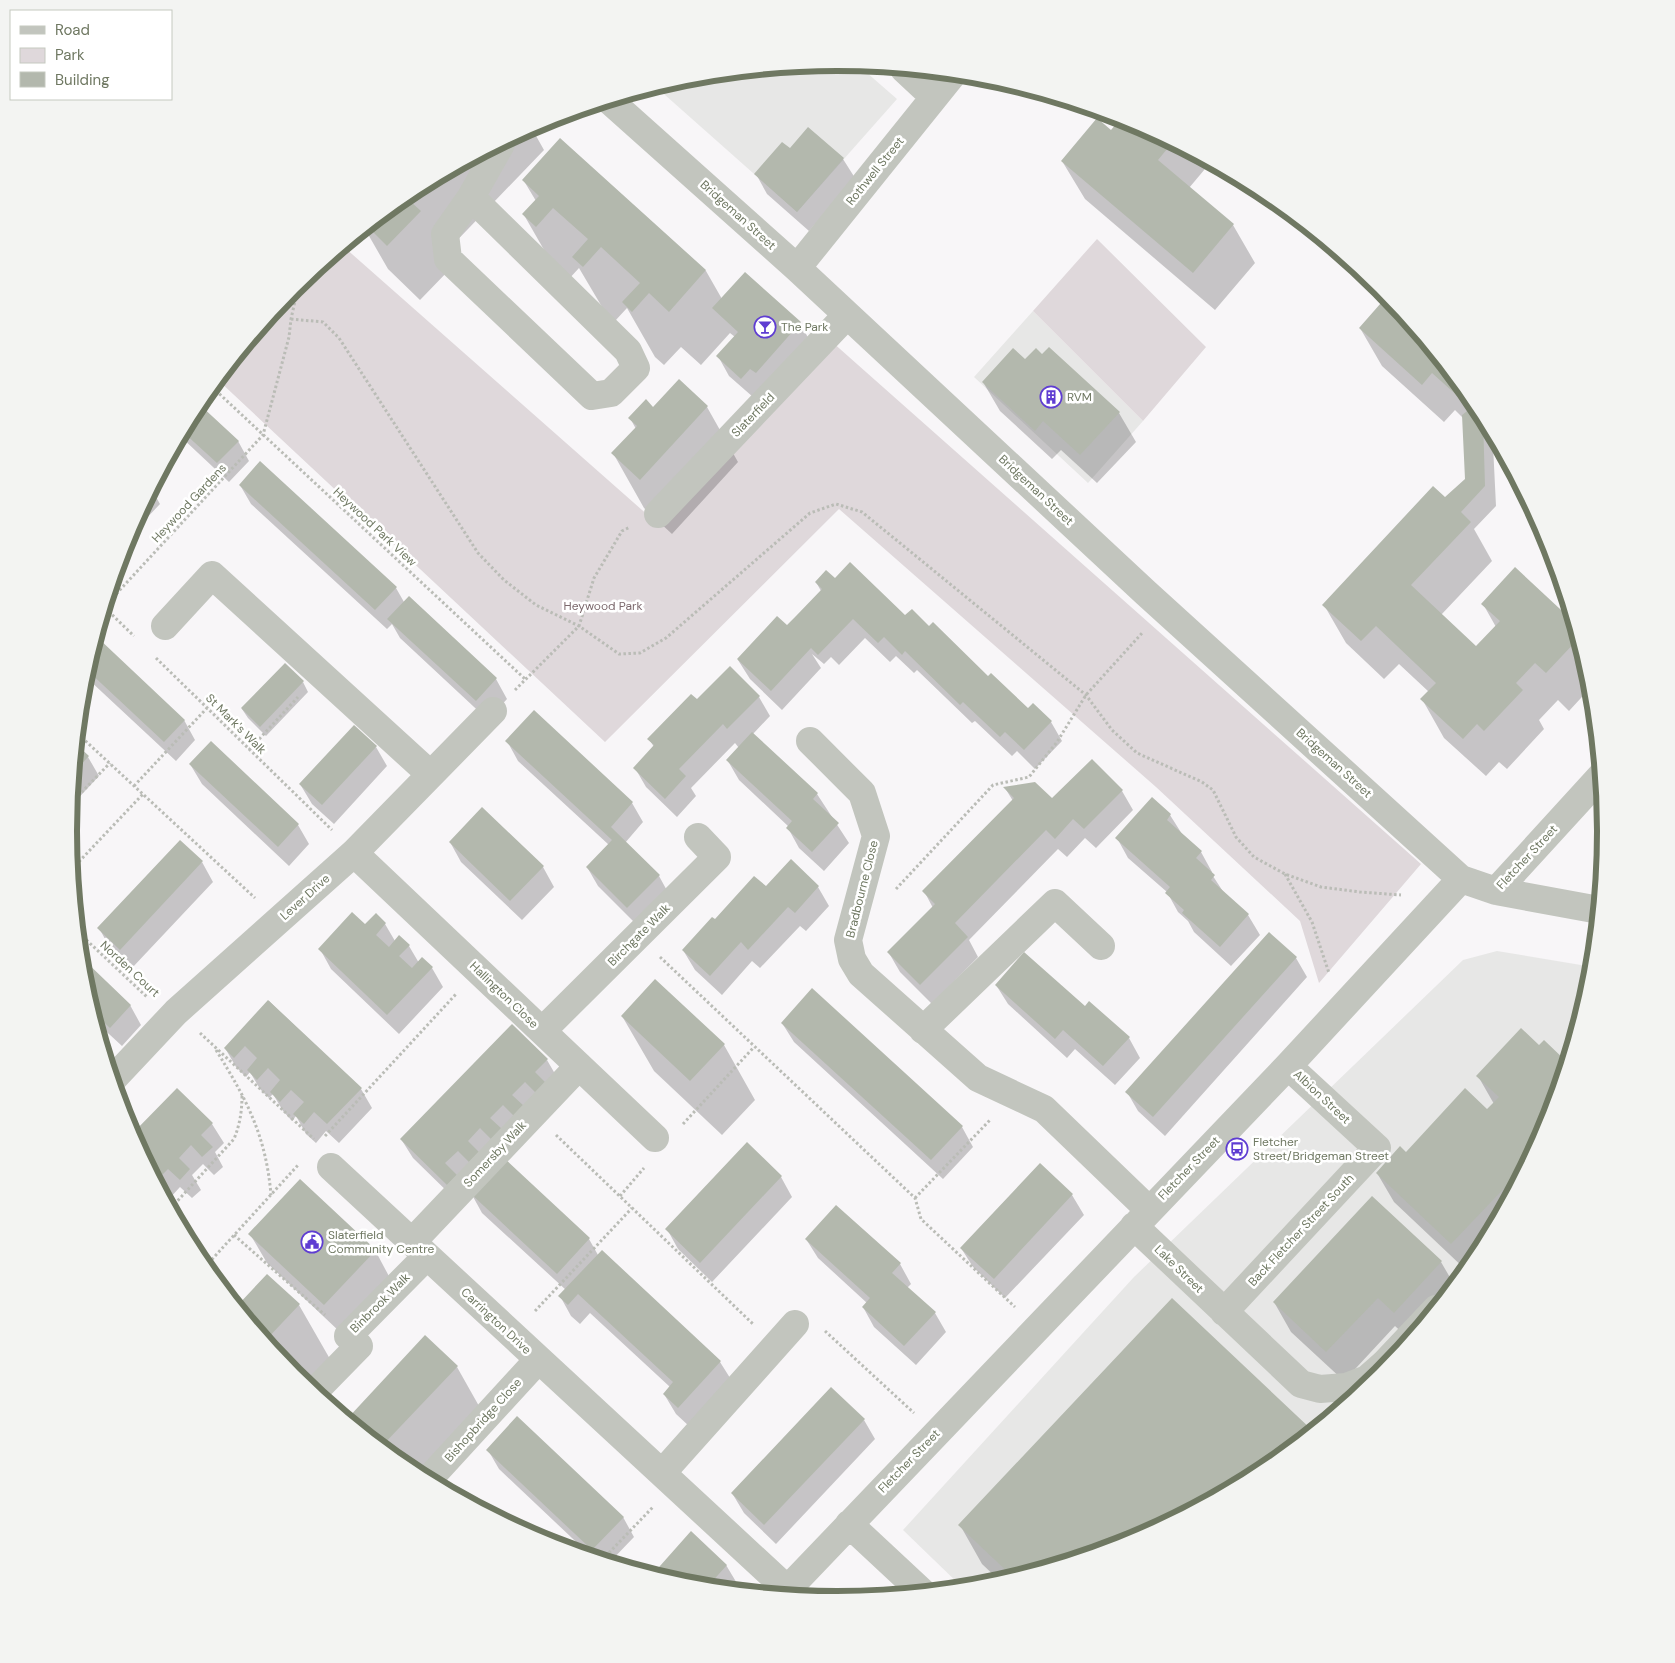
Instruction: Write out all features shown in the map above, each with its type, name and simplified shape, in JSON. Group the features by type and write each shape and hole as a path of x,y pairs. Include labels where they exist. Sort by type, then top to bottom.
{"street":[{"path":"911,75 934,97"},
{"name":"Rothwell Street","path":"797,268 948,80"},
{"name":"Bridgeman Street","path":"615,105 797,268 1164,609 1452,889"},
{"path":"471,197 628,351 636,368 611,393 592,396 448,259 445,234 471,197 496,153"},
{"name":"Slaterfield","path":"658,514 847,315"},
{"path":"165,626 212,575 430,774"},
{"name":"Lever Drive","path":"117,1074 173,1015 354,853 493,712"},
{"name":"Bradbourne Close","path":"810,742 862,793 876,836 848,940 852,959 861,974 978,1078 1044,1109 1142,1218"},
{"name":"Fletcher Street","path":"787,1590 1288,1066 1452,889 1496,891 1596,782"},
{"name":"Birchgate Walk","path":"542,1031 717,857 698,837"},
{"name":"Hallington Close","path":"354,853 655,1138"},
{"path":"1496,891 1593,909"},
{"path":"923,1030 1055,903 1101,946"},
{"name":"Somersby Walk","path":"419,1249 533,1114 579,1066"},
{"name":"Albion Street","path":"1288,1066 1377,1148"},
{"name":"Back Fletcher Street South","path":"1224,1312 1377,1148"},
{"name":"Carrington Drive","path":"331,1167 668,1479 782,1589"},
{"name":"Lake Street","path":"1142,1218 1224,1312 1300,1384 1320,1389 1346,1387 1364,1379"},
{"name":"Binbrook Walk","path":"319,1387 359,1346 348,1336 419,1249"},
{"path":"668,1479 795,1324"},
{"name":"Bishopbridge Close","path":"433,1475 538,1360"},
{"path":"849,1524 917,1587"}],"path":[{"path":"263,435 289,337 296,298"},
{"path":"291,319 323,322 339,338 478,553 504,580 536,605 579,626 619,654 640,654 666,638 810,513 836,504 862,512 1086,695 1112,730 1137,752 1202,782 1213,790 1236,837 1254,857 1285,874 1321,887 1360,892 1452,889"},
{"name":"Heywood Park View","path":"217,393 525,679"},
{"name":"Heywood Gardens","path":"115,597 263,435"},
{"path":"493,712 579,626 594,578 622,531 658,514"},
{"path":"894,891 993,785 1029,777 1057,742 1086,695 1164,609"},
{"path":"110,612 139,642"},
{"name":"St Mark's Walk","path":"153,655 354,853"},
{"path":"249,750 320,674"},
{"path":"134,786 207,708"},
{"path":"83,739 279,920"},
{"path":"78,795 110,763"},
{"path":"78,862 143,794"},
{"path":"1285,874 1312,922 1325,956 1339,1010"},
{"path":"638,936 915,1198 921,1219 1037,1327"},
{"name":"Norden Court","path":"85,939 173,1015 214,1046 318,1143 478,970"},
{"path":"214,1046 242,1093 255,1120 266,1151 271,1195"},
{"path":"683,1125 754,1047"},
{"path":"175,1204 234,1139 242,1113 242,1093"},
{"path":"915,1198 1014,1095"},
{"path":"533,1114 776,1346"},
{"path":"210,1261 305,1158"},
{"path":"620,1196 645,1167"},
{"path":"512,1336 632,1208"},
{"path":"234,1235 348,1336"},
{"path":"795,1324 806,1313 936,1433"},
{"path":"606,1555 668,1479"}],"shaded area":[{"path":"838,71 866,72 897,99 797,212 662,92 738,78"},
{"path":"1033,311 1143,421 1088,483 974,377"},
{"path":"1497,951 1585,966 1572,1028 1540,1122 1496,1212 1470,1254 1441,1294 1409,1333 1339,1403 1260,1464 1218,1490 1128,1534 1082,1551 1034,1566 957,1582 903,1530 1134,1277 1463,960"}],"green space":[{"path":"1097,239 1206,347 1143,421 1033,311"},
{"name":"Heywood Park","path":"348,250 659,525 831,341 1421,864 1319,983 1300,921 1156,787 839,509 605,742 223,384 266,330 300,294"}],"building":[{"path":"1097,118 1111,130 1116,124 1168,147 1158,160 1234,224 1193,273 1061,161"},
{"path":"808,127 844,158 797,212 754,174 782,142 790,148"},
{"path":"560,138 706,270 669,312 649,293 632,312 622,302 640,283 601,247 583,267 572,257 588,239 553,208 536,227 522,214 539,196 522,180"},
{"path":"411,202 421,211 387,246 372,231"},
{"name":"The Park","path":"745,272 801,322 756,373 750,369 741,379 716,356 738,332 712,308"},
{"path":"1382,302 1409,330 1466,404 1432,373 1422,385 1359,328"},
{"name":"RVM","path":"1049,347 1120,412 1080,455 1043,421 1035,431 982,382 1013,348 1025,359 1036,348 1042,354"},
{"path":"679,379 708,406 640,480 611,453 637,426 628,418 646,399 653,407"},
{"path":"205,409 239,441 217,463 188,437"},
{"path":"1470,409 1483,431 1485,486 1461,512 1471,522 1411,585 1476,646 1500,621 1481,604 1515,567 1565,614 1574,643 1546,673 1535,663 1516,683 1523,690 1484,731 1477,724 1463,739 1420,699 1436,683 1376,626 1361,641 1322,605 1433,486 1445,497 1465,479 1462,415"},
{"path":"260,461 397,587 375,610 239,485"},
{"path":"850,562 905,615 912,609 929,626 933,622 988,676 991,673 1028,708 1033,703 1052,721 1024,750 1005,732 1000,737 963,702 960,705 905,651 902,655 884,637 878,643 853,619 818,655 811,648 771,691 737,659 777,616 787,625 822,589 815,582 826,570 835,578"},
{"path":"409,596 497,678 476,701 387,619"},
{"path":"102,641 185,720 164,742 94,676"},
{"path":"285,663 304,681 260,727 241,708"},
{"path":"730,666 760,696 727,729 723,724 679,769 686,776 665,799 633,768 654,745 647,739 691,694 697,699"},
{"path":"534,710 633,802 611,827 660,875 627,908 586,867 612,840 505,741"},
{"path":"354,725 377,746 322,805 299,784"},
{"path":"752,732 818,793 813,799 839,823 812,852 786,828 792,821 726,760"},
{"path":"211,741 299,824 278,847 189,764"},
{"path":"82,750 89,756 81,765"},
{"path":"1092,759 1123,790 1084,829 1073,819 1055,839 1046,830 955,923 968,937 920,985 887,952 935,904 922,891 1014,798 1003,787 1035,782 1052,798"},
{"path":"1152,797 1171,814 1167,820 1202,851 1196,858 1215,875 1211,880 1249,914 1220,947 1182,913 1184,910 1165,893 1170,887 1115,838"},
{"path":"482,807 544,866 510,901 449,842"},
{"path":"180,840 203,861 120,950 97,928"},
{"path":"791,859 819,886 795,913 788,907 748,950 741,942 710,976 682,950 712,917 715,919 754,876 766,886"},
{"path":"352,912 365,924 376,913 386,923 376,935 389,947 399,935 410,945 399,956 412,968 422,957 433,967 387,1015 318,949"},
{"path":"1269,932 1297,957 1153,1117 1125,1092"},
{"path":"1024,952 1085,1006 1089,1001 1130,1037 1103,1066 1063,1030 1055,1039 995,985"},
{"path":"90,965 131,1005 110,1028 101,1020"},
{"path":"655,979 725,1044 690,1081 621,1016"},
{"path":"812,988 963,1126 931,1160 781,1023"},
{"path":"268,1000 362,1088 327,1124 314,1112 304,1124 293,1114 304,1102 291,1090 280,1102 270,1092 280,1080 268,1068 257,1080 247,1070 257,1058 245,1046 234,1058 224,1048"},
{"path":"512,1024 548,1059 535,1072 546,1083 536,1093 525,1082 512,1095 524,1106 514,1116 503,1105 490,1118 502,1129 491,1139 480,1128 468,1141 479,1152 469,1162 458,1151 445,1163 457,1175 447,1185 400,1139"},
{"path":"1521,1028 1539,1045 1544,1040 1563,1058 1540,1122 1514,1178 1451,1244 1376,1173 1400,1146 1406,1152 1465,1088 1487,1109 1499,1097 1476,1076"},
{"path":"177,1088 213,1123 201,1135 213,1147 202,1157 191,1145 179,1158 190,1169 180,1180 168,1169 160,1177 138,1128"},
{"path":"747,1142 782,1176 700,1263 665,1229"},
{"path":"503,1157 590,1238 557,1274 470,1193"},
{"path":"1040,1163 1073,1194 994,1279 960,1248"},
{"name":"Slaterfield Community Centre","path":"300,1179 376,1250 324,1305 248,1234"},
{"path":"1372,1196 1442,1261 1394,1313 1378,1298 1326,1352 1273,1302"},
{"path":"836,1205 901,1263 892,1273 936,1312 904,1346 862,1307 870,1298 805,1239"},
{"path":"602,1250 721,1361 678,1408 663,1394 673,1382 578,1294 568,1305 558,1296"},
{"path":"267,1274 300,1304 269,1336 241,1302"},
{"path":"1172,1298 1309,1427 1260,1464 1218,1490 1174,1513 1128,1534 1034,1566 1008,1572 958,1525"},
{"path":"425,1335 458,1366 385,1442 351,1415"},
{"path":"831,1387 865,1419 764,1525 731,1493"},
{"path":"517,1416 624,1517 592,1550 486,1450"},
{"path":"691,1531 727,1565 713,1581 657,1570"}],"place":[{"name":"The Park","path":"765,327"},
{"name":"RVM","path":"1051,397"},
{"name":"Fletcher Street/Bridgeman Street","path":"1237,1149"},
{"name":"Slaterfield Community Centre","path":"312,1242"}]}
